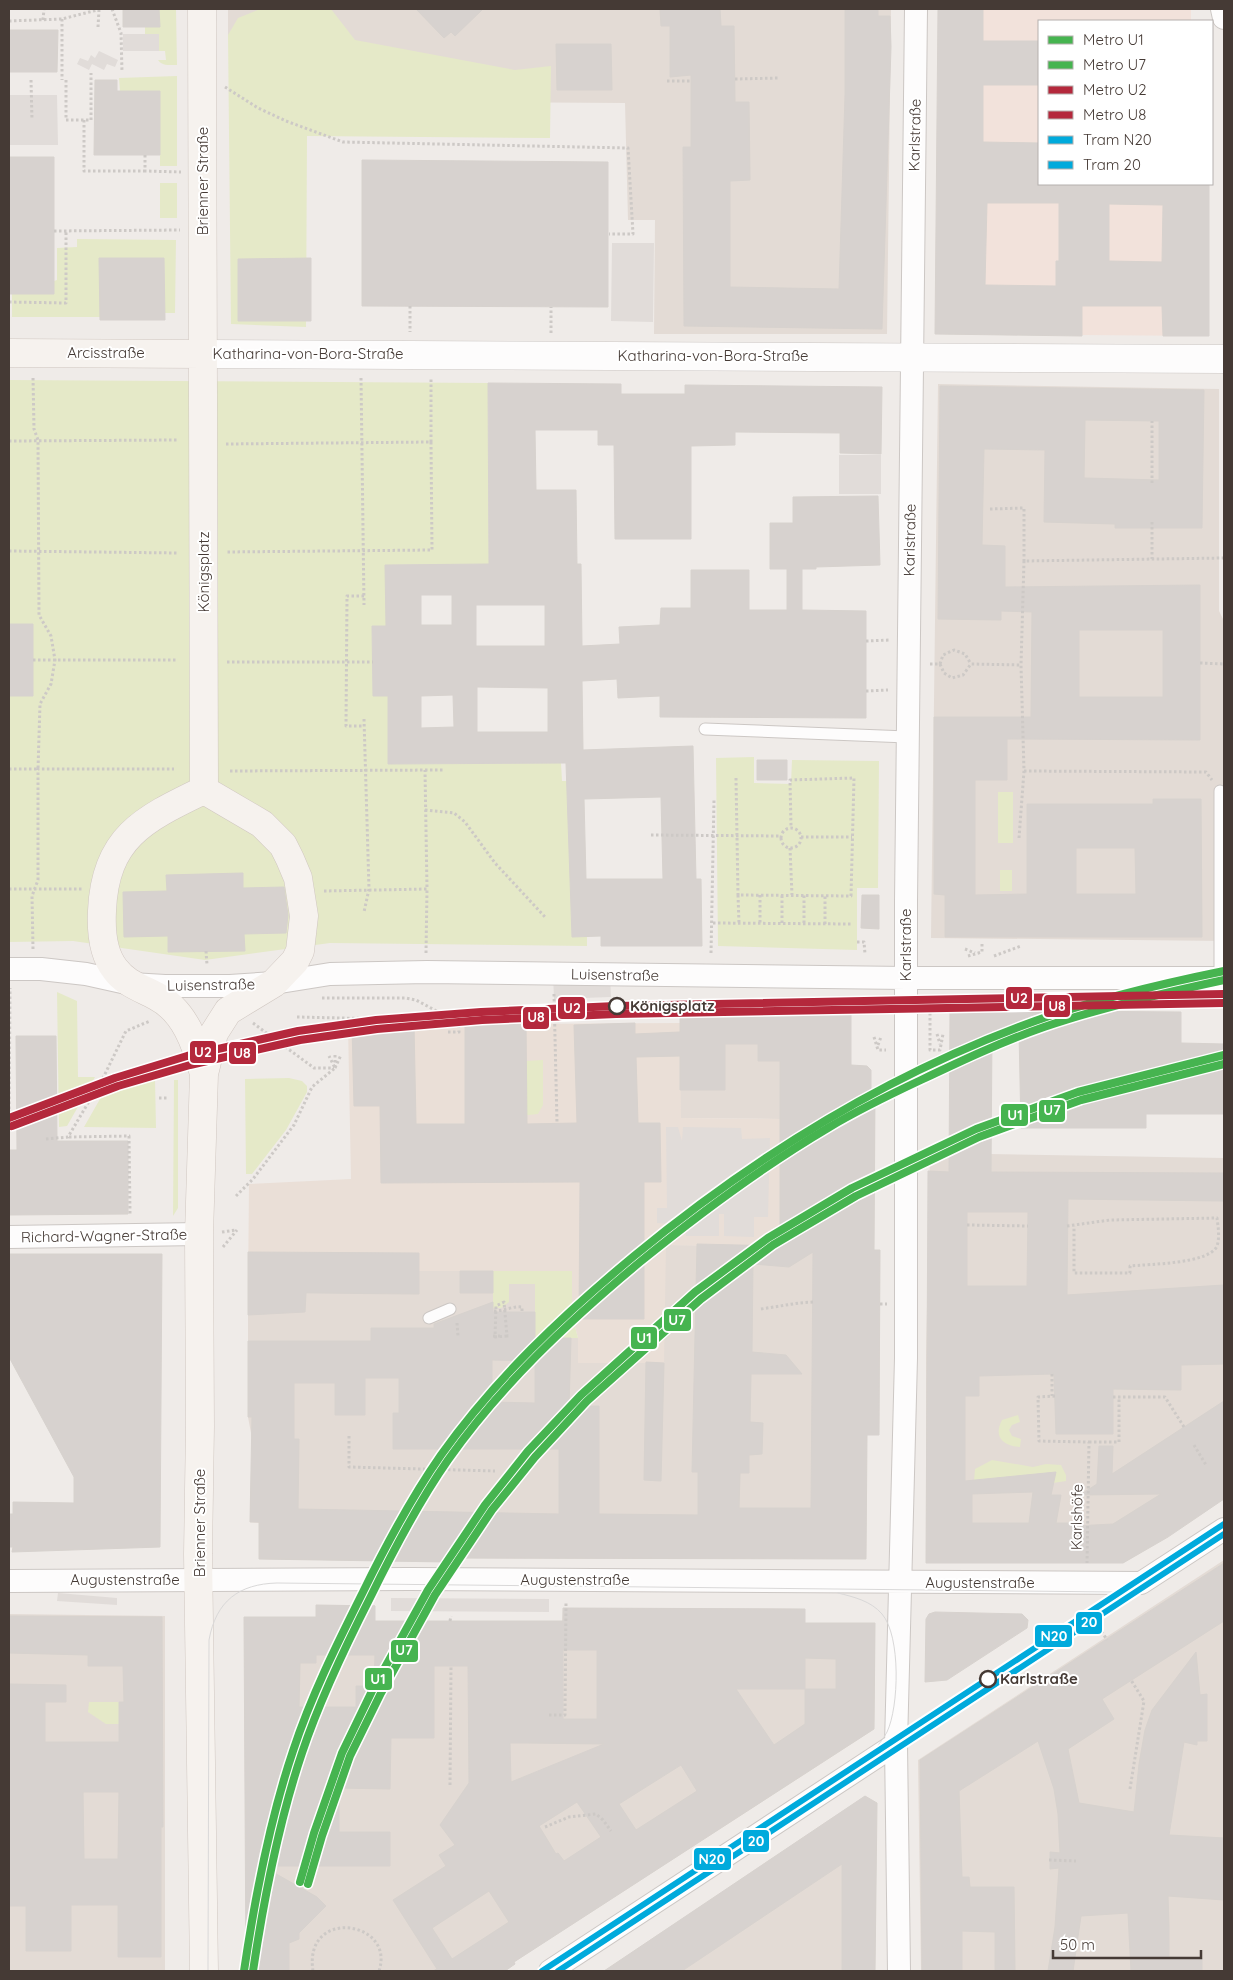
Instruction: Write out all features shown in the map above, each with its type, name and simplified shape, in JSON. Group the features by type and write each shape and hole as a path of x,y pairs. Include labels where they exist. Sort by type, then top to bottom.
{"main road":[{"name":"Brienner Straße","path":"202,9 203,354"},
{"name":"Arcisstraße","path":"21,353 203,354"},
{"name":"Königsplatz","path":"203,354 204,790"},
{"path":"204,790 245,813 274,834 290,859 298,878 304,916 300,951 295,960 274,983 228,1011 214,1033 204,1074 194,1042 176,1010 158,996 131,984 116,971 110,962 104,941 102,922 103,892 109,868 122,844 139,827 165,810 204,790"},
{"name":"Brienner Straße","path":"204,1074 199,1234 199,1580 204,1971"}],"street":[{"name":"Karlstraße","path":"899,1971 896,1744 906,1358 908,664 916,9"},
{"path":"1222,9 1224,18"},
{"name":"Katharina-von-Bora-Straße","path":"203,354 1224,359"},
{"name":"Luisenstraße","path":"9,969 34,969 86,974 131,984 165,986 274,983 330,974 427,972 906,978 1222,978"},
{"name":"Richard-Wagner-Straße","path":"9,1237 199,1234"},
{"path":"1141,1583 1224,1529"},
{"name":"Augustenstraße","path":"9,1581 409,1579 1141,1583"},
{"path":"550,1971 896,1744"}],"lane":[{"path":"705,729 908,737"},
{"path":"1220,792 1222,978"},
{"path":"429,1318 450,1309"},
{"path":"896,1744 1141,1583"}],"path":[{"path":"43,20 44,9"},
{"path":"9,20 62,19 100,9 98,27"},
{"path":"112,9 121,33 122,72"},
{"path":"62,19 66,120 91,120 91,73"},
{"path":"735,79 779,78"},
{"path":"31,80 32,120"},
{"path":"666,81 691,81"},
{"path":"202,85 229,87 258,108 343,142 628,148 633,234 608,234"},
{"path":"84,120 84,171 203,172"},
{"path":"145,155 145,171"},
{"path":"54,231 203,230"},
{"path":"9,302 66,303 66,231"},
{"path":"410,306 410,335"},
{"path":"550,336 551,307"},
{"path":"21,353 34,429 38,440 39,615 51,636 55,660 51,684 40,704 38,880 32,896 34,969"},
{"path":"361,355 364,605"},
{"path":"226,552 432,550 432,355"},
{"path":"1152,421 1152,483"},
{"path":"9,441 179,440"},
{"path":"225,444 431,442"},
{"path":"990,509 1024,508 1021,665 1024,771 1019,838"},
{"path":"1152,522 1152,559"},
{"path":"9,551 178,553"},
{"path":"1024,561 1224,558"},
{"path":"364,596 346,596 346,726 364,726"},
{"path":"866,641 885,640"},
{"path":"954,650 965,654 972,664 963,675 952,678 944,673 940,664 943,655 954,650"},
{"path":"33,660 177,660"},
{"path":"227,662 372,662"},
{"path":"908,664 940,664"},
{"path":"972,664 1021,665"},
{"path":"1200,664 1224,664"},
{"path":"866,691 885,690"},
{"path":"364,719 369,889 364,912"},
{"path":"9,769 174,769"},
{"path":"425,770 427,972"},
{"path":"230,771 444,770"},
{"path":"1024,771 1206,772 1220,792"},
{"path":"736,778 738,923"},
{"path":"738,895 852,896 854,778 790,780 791,827"},
{"path":"711,952 714,800"},
{"path":"425,810 454,813 465,822 495,863 545,917"},
{"path":"791,827 797,829 801,838 799,844 790,848 782,843 780,836 783,831 791,827"},
{"path":"651,835 780,836"},
{"path":"801,838 852,836"},
{"path":"790,848 792,895"},
{"path":"9,889 87,889"},
{"path":"318,891 427,889"},
{"path":"760,895 760,924"},
{"path":"782,895 782,923"},
{"path":"804,895 804,924"},
{"path":"825,896 825,924"},
{"path":"712,923 852,924"},
{"path":"857,942 864,942 865,954"},
{"path":"965,957 982,952 982,943"},
{"path":"965,949 976,953"},
{"path":"206,951 207,965"},
{"path":"554,974 557,1123"},
{"path":"9,994 9,1124"},
{"path":"297,1017 428,1020 445,1015 416,1000 406,998 316,998"},
{"path":"930,1003 930,1050 940,1050 943,1034"},
{"path":"448,1032 459,1032 458,1015"},
{"path":"68,1137 104,1076 126,1031 157,1018"},
{"path":"247,1019 314,1068 335,1068"},
{"path":"937,1034 940,1045"},
{"path":"878,1045 881,1037"},
{"path":"335,1055 335,1068"},
{"path":"236,1196 253,1179 294,1125 312,1087 335,1068 341,1055"},
{"path":"329,1056 335,1068"},
{"path":"159,1098 167,1098"},
{"path":"46,1139 129,1136 130,1210"},
{"path":"1067,1226 1110,1220 1217,1218 1217,1246 1211,1253 1198,1259 1130,1266 1130,1273 1074,1273 1074,1226"},
{"path":"967,1225 1028,1226"},
{"path":"504,1302 506,1309 507,1336 495,1337 494,1311 496,1306 504,1302"},
{"path":"761,1309 813,1302"},
{"path":"494,1311 512,1306 522,1307 522,1312"},
{"path":"457,1323 458,1336 460,1336"},
{"path":"493,1336 507,1336"},
{"path":"1052,1374 1054,1396 1038,1396 1039,1441 1119,1442 1120,1396"},
{"path":"1113,1397 1165,1397 1184,1427"},
{"path":"349,1436 349,1467 495,1471"},
{"name":"Karlshöfe","path":"1087,1582 1089,1442"},
{"path":"1194,1445 1206,1465"},
{"path":"549,1715 565,1715 566,1603"},
{"path":"450,1621 451,1616"},
{"path":"450,1785 451,1666"},
{"path":"1130,1789 1144,1701 1131,1680"},
{"path":"545,1827 570,1817 596,1814 611,1831"},
{"path":"1049,1860 1076,1861"},
{"path":"314,1971 312,1961 314,1950 319,1940 328,1932 338,1928 349,1927 360,1930 369,1936 376,1945 380,1956 378,1971"}],"shaded area":[{"path":"228,9 891,9 887,334 654,334 655,220 628,220 625,103 476,102 276,36 228,35"},
{"path":"938,9 1191,9 1191,20 1038,20 1038,185 1209,185 1209,336 935,334"},
{"path":"123,34 159,34 159,51 123,51"},
{"path":"99,51 118,60 115,67 107,64 104,70 92,64 89,70 77,64 80,58 88,61 91,55 95,58"},
{"path":"9,95 57,95 58,145 9,145"},
{"path":"612,243 654,243 653,322 611,321"},
{"path":"938,384 1219,389 1219,611 1224,621 1224,941 931,938"},
{"path":"839,455 881,455 881,494 839,494"},
{"path":"553,974 610,975 611,997 554,999"},
{"path":"680,1010 851,1010 851,1065 869,1068 871,1072 871,1090 875,1090 874,1250 880,1250 879,1435 867,1435 866,1559 448,1558 448,1562 259,1559 259,1523 250,1522 252,1438 248,1417 248,1293 419,1294 419,1271 493,1271 493,1308 509,1284 535,1284 535,1338 578,1338 578,1363 646,1362 666,1245 780,1246 780,1119 680,1118"},
{"path":"680,1023 681,1118 780,1119 780,1247 666,1245 664,1363 578,1363 578,1338 572,1316 572,1271 419,1271 419,1294 248,1293 249,1184 351,1179 348,1025"},
{"path":"666,1127 678,1127 682,1141 683,1127 741,1128 742,1139 770,1138 768,1217 754,1217 754,1237 724,1236 724,1214 719,1214 719,1236 686,1236 685,1225 657,1223 657,1208 667,1208"},
{"path":"930,1153 1224,1158 1224,1499 1123,1563 926,1563 926,1358"},
{"path":"1224,1560 1224,1971 921,1971 918,1760"},
{"path":"58,1593 117,1598 117,1605 57,1601"},
{"path":"391,1598 549,1599 549,1612 391,1611"},
{"path":"316,1605 375,1605 375,1621 562,1621 563,1608 805,1609 805,1623 875,1623 874,1729 514,1962 515,1964 505,1971 246,1971 244,1617 316,1617"},
{"path":"9,1614 165,1616 165,1971 9,1971"},
{"path":"865,1796 876,1896 875,1971 604,1971"}],"green space":[{"path":"159,9 176,9 177,65 166,65 158,60 166,60 165,51 159,51 159,34 145,34 145,27 160,27"},
{"path":"260,9 331,9 355,40 515,70 551,66 550,138 307,136 306,327 231,324 228,35 238,18"},
{"path":"177,76 177,166 160,166 160,91 120,91 119,78"},
{"path":"160,183 177,183 177,218 160,218"},
{"path":"77,239 176,240 175,313 165,313 164,258 100,258 100,317 12,317 12,294 57,280 57,248 77,247"},
{"path":"9,380 488,383 489,564 386,565 386,626 372,626 373,695 388,696 388,764 561,763 562,781 567,781 572,937 587,937 587,946 330,943 205,960 73,941 9,942"},
{"path":"754,757 754,783 791,784 792,760 879,761 878,888 857,888 857,950 718,946 716,758"},
{"path":"998,792 1013,792 1013,843 998,843"},
{"path":"1000,870 1012,870 1012,891 1000,891"},
{"path":"57,992 77,1001 78,1077 95,1077 67,1126 59,1127"},
{"path":"543,1060 543,1105 538,1114 519,1116 527,1104 526,1061"},
{"path":"112,1078 155,1079 156,1128 84,1127"},
{"path":"289,1078 302,1081 307,1086 307,1092 286,1130 252,1174 246,1174 245,1079"},
{"path":"174,1080 178,1080 178,1208 173,1216"},
{"path":"493,1271 572,1271 572,1316 578,1338 535,1338 535,1284 509,1284 509,1302 501,1308 493,1308"},
{"path":"1018,1415 1020,1422 1012,1425 1009,1430 1012,1436 1021,1439 1020,1447 1009,1445 1001,1440 999,1436 999,1426 1002,1420"},
{"path":"992,1460 1033,1467 1046,1464 1061,1465 1066,1475 1066,1481 1053,1483 1055,1472 976,1480 973,1492 975,1469"},
{"path":"89,1702 119,1702 119,1724 106,1724 88,1712"}],"building":[{"path":"123,9 159,9 160,27 123,27"},
{"path":"416,9 483,9 455,36 451,32 444,38"},
{"path":"660,9 720,9 721,26 734,26 735,102 749,102 750,180 730,181 730,287 839,289 845,95 845,9 878,9 878,16 890,16 891,47 882,329 684,326 683,147 691,147 691,75 670,77 670,26 661,26"},
{"path":"938,9 983,9 983,41 1038,41 1038,85 983,85 983,142 1038,143 1038,185 1209,185 1209,336 1163,336 1162,306 1082,306 1082,336 935,334","holes":["987,203 1059,203 1059,261 1056,261 1056,286 985,285","1109,204 1163,205 1162,262 1109,261"]},
{"path":"9,30 58,30 57,72 9,72"},
{"path":"556,44 611,44 612,90 557,90"},
{"path":"95,80 117,80 117,91 160,91 160,155 94,155"},
{"path":"9,157 54,157 54,294 9,294"},
{"path":"362,160 608,162 608,307 362,306"},
{"path":"99,258 164,258 165,320 100,320"},
{"path":"311,258 311,321 238,321 238,259"},
{"path":"488,383 621,384 621,394 685,394 685,385 882,387 881,454 840,453 840,433 735,432 735,445 691,446 691,539 615,539 614,445 598,445 598,430 535,430 536,490 576,490 577,564 581,564 582,646 620,644 619,627 660,625 661,608 691,608 691,570 749,570 749,610 787,610 787,569 770,569 770,523 793,523 793,497 878,496 880,565 802,569 802,610 866,611 866,718 660,717 660,696 618,698 617,679 582,681 583,750 693,746 696,879 701,879 702,946 601,946 601,936 572,937 566,763 388,764 388,696 373,696 372,626 386,626 385,565 489,564","holes":["421,595 452,595 452,625 421,625","476,605 545,605 545,646 476,646","477,687 548,688 548,732 477,732","453,695 454,727 421,728 421,696","661,797 663,879 586,879 584,799"]},
{"path":"940,386 1204,390 1202,528 1115,528 1115,524 1044,522 1045,450 984,449 982,545 1005,546 1005,587 1200,585 1200,740 1007,739 1007,780 975,780 975,895 1027,894 1027,804 1153,804 1153,799 1201,799 1202,937 945,937 945,895 934,894 934,717 1031,717 1032,612 1001,611 1001,620 938,619","holes":["1085,420 1159,421 1159,480 1084,478","1079,630 1163,630 1163,697 1079,697","1076,848 1135,848 1136,894 1076,894"]},
{"path":"9,624 33,624 33,696 9,696"},
{"path":"757,760 787,760 787,780 757,780"},
{"path":"243,873 243,888 284,887 288,915 286,933 244,934 245,951 168,952 168,936 124,937 123,892 167,891 166,875"},
{"path":"862,895 879,895 879,929 861,928"},
{"path":"680,1010 851,1010 851,1065 867,1066 871,1070 871,1090 875,1090 874,1250 880,1250 879,1435 867,1435 866,1559 448,1558 448,1562 259,1559 259,1522 250,1522 252,1417 248,1417 248,1341 371,1341 371,1328 434,1328 434,1324 493,1302 493,1312 535,1312 535,1338 571,1338 569,1406 599,1406 599,1514 698,1515 698,1472 692,1472 697,1244 780,1246 780,1061 758,1061 758,1044 725,1044 725,1090 680,1090 680,1056 636,1057 638,1123 660,1123 661,1182 644,1182 644,1319 579,1319 580,1182 381,1183 380,1106 354,1106 352,1026 414,1025 416,1124 465,1124 465,1025 526,1024 527,1124 577,1123 574,1025 635,1023 635,1034 680,1032","holes":["813,1252 811,1508 739,1508 740,1473 749,1473 749,1455 762,1454 763,1423 750,1422 751,1374 802,1374 786,1355 752,1352 753,1264 789,1267","492,1360 535,1361 535,1403 492,1402","365,1378 399,1378 399,1413 393,1413 393,1449 559,1449 559,1514 298,1509 299,1439 294,1439 294,1383 335,1383 335,1415 365,1415"]},
{"path":"950,1010 1181,1012 1181,1043 1224,1044 1224,1114 1146,1114 1146,1128 1021,1128 1019,1031 992,1031 991,1172 1224,1173 1224,1201 1068,1199 1067,1295 1224,1285 1224,1364 1181,1365 1181,1390 1113,1389 1113,1434 1056,1434 1054,1374 979,1376 979,1396 965,1396 965,1481 1056,1472 1051,1495 1061,1495 1056,1523 1075,1523 1075,1526 1113,1524 1161,1494 1080,1495 1097,1484 1099,1446 1113,1446 1112,1474 1224,1401 1224,1499 1168,1537 1123,1563 926,1563 928,1171 949,1172","holes":["967,1212 1028,1212 1027,1286 967,1286","1033,1492 1029,1523 972,1523 972,1494"]},
{"path":"16,1036 56,1036 57,1141 128,1141 128,1214 9,1215 9,1150 17,1150"},
{"path":"248,1252 419,1253 419,1294 306,1293 305,1312 248,1315"},
{"path":"9,1254 162,1254 160,1547 12,1552 13,1547 9,1547 9,1514 13,1514 13,1502 74,1503 74,1477 9,1357"},
{"path":"460,1271 493,1271 493,1293 460,1293"},
{"path":"646,1362 664,1363 661,1481 644,1480"},
{"path":"1224,1563 1224,1621 1102,1699 1114,1719 1068,1749 1079,1803 1134,1812 1145,1730 1152,1710 1196,1652 1200,1695 1207,1694 1207,1741 1197,1741 1197,1745 1184,1742 1169,1835 1224,1838 1224,1900 1168,1896 1169,1957 1202,1958 1202,1971 1131,1971 1128,1913 1081,1916 1073,1971 1048,1971 1055,1927 1059,1868 1050,1869 1050,1852 1060,1853 1058,1814 1054,1789 1038,1741 959,1791 962,1877 969,1877 970,1887 1014,1887 1015,1971 995,1971 995,1932 962,1931 962,1971 922,1971 920,1760"},
{"path":"316,1605 375,1606 375,1621 563,1621 563,1608 805,1609 805,1623 875,1623 874,1729 514,1962 515,1964 505,1971 433,1971 437,1969 393,1900 446,1866 439,1855 455,1845 440,1825 469,1783 468,1666 434,1666 434,1738 391,1738 390,1789 339,1788 339,1832 390,1832 390,1866 262,1866 317,1897 326,1906 299,1933 299,1939 289,1943 289,1971 246,1971 244,1617 316,1617","holes":["563,1650 597,1650 597,1719 563,1719","316,1655 375,1655 374,1686 356,1686 356,1707 299,1707 300,1663 316,1663","805,1658 836,1659 836,1689 805,1689","736,1689 805,1689 805,1724 774,1745","510,1743 604,1744 511,1782","681,1765 697,1791 636,1830 619,1804","577,1802 601,1837 564,1861 558,1853 556,1854 539,1826","489,1891 509,1922 452,1959 432,1928"]},
{"path":"935,1612 1022,1614 1028,1620 1027,1628 947,1680 925,1682 926,1619 929,1614"},
{"path":"9,1616 162,1617 163,1827 161,1827 161,1957 118,1957 118,1905 71,1905 71,1951 26,1951 26,1906 9,1906 9,1684 66,1685 66,1702 45,1702 45,1742 119,1742 119,1702 124,1702 123,1666 88,1666 88,1655 9,1653","holes":["83,1792 119,1792 118,1859 84,1859"]},
{"path":"865,1796 877,1803 875,1971 842,1971 842,1864 682,1971 604,1971"}],"tram line":[{"name":"N20","path":"542,1971 1224,1524"},
{"name":"20","path":"558,1971 1224,1534"},
{"path":"208,1971 209,1640 217,1615 231,1597 241,1591 263,1584 277,1583 1114,1592 1139,1587 1159,1577"},
{"path":"838,1593 867,1603 882,1614 888,1624 895,1654 896,1689 891,1721 887,1732 876,1747 853,1768"}],"metro line":[{"name":"U1","path":"244,1971 258,1888 284,1778 300,1731 325,1670 390,1539 430,1471 484,1400 531,1349 581,1301 634,1256 727,1185 824,1121 875,1093 927,1066 980,1042 1035,1021 1128,993 1224,971"},
{"name":"U7","path":"253,1971 267,1889 293,1780 309,1733 342,1654 398,1544 437,1476 490,1406 537,1355 614,1284 685,1226 779,1159 851,1115 966,1059 1044,1027 1133,1001 1224,980"},
{"name":"U2","path":"9,1118 115,1078 187,1056 298,1031 376,1020 481,1012 616,1006 1224,994"},
{"name":"U8","path":"12,1126 118,1086 190,1065 300,1040 377,1029 482,1020 616,1014 1224,1003"},
{"name":"U1","path":"300,1882 314,1833 342,1753 373,1689 428,1590 485,1505 528,1451 581,1395 695,1292 768,1238 852,1188 976,1129 1078,1092 1224,1055"},
{"name":"U7","path":"308,1884 322,1836 350,1756 381,1693 435,1595 492,1510 535,1457 587,1401 701,1299 773,1245 856,1196 979,1137 1081,1100 1224,1064"}],"place":[{"name":"Königsplatz","path":"617,1006"},
{"name":"Karlstraße","path":"988,1679"}]}
